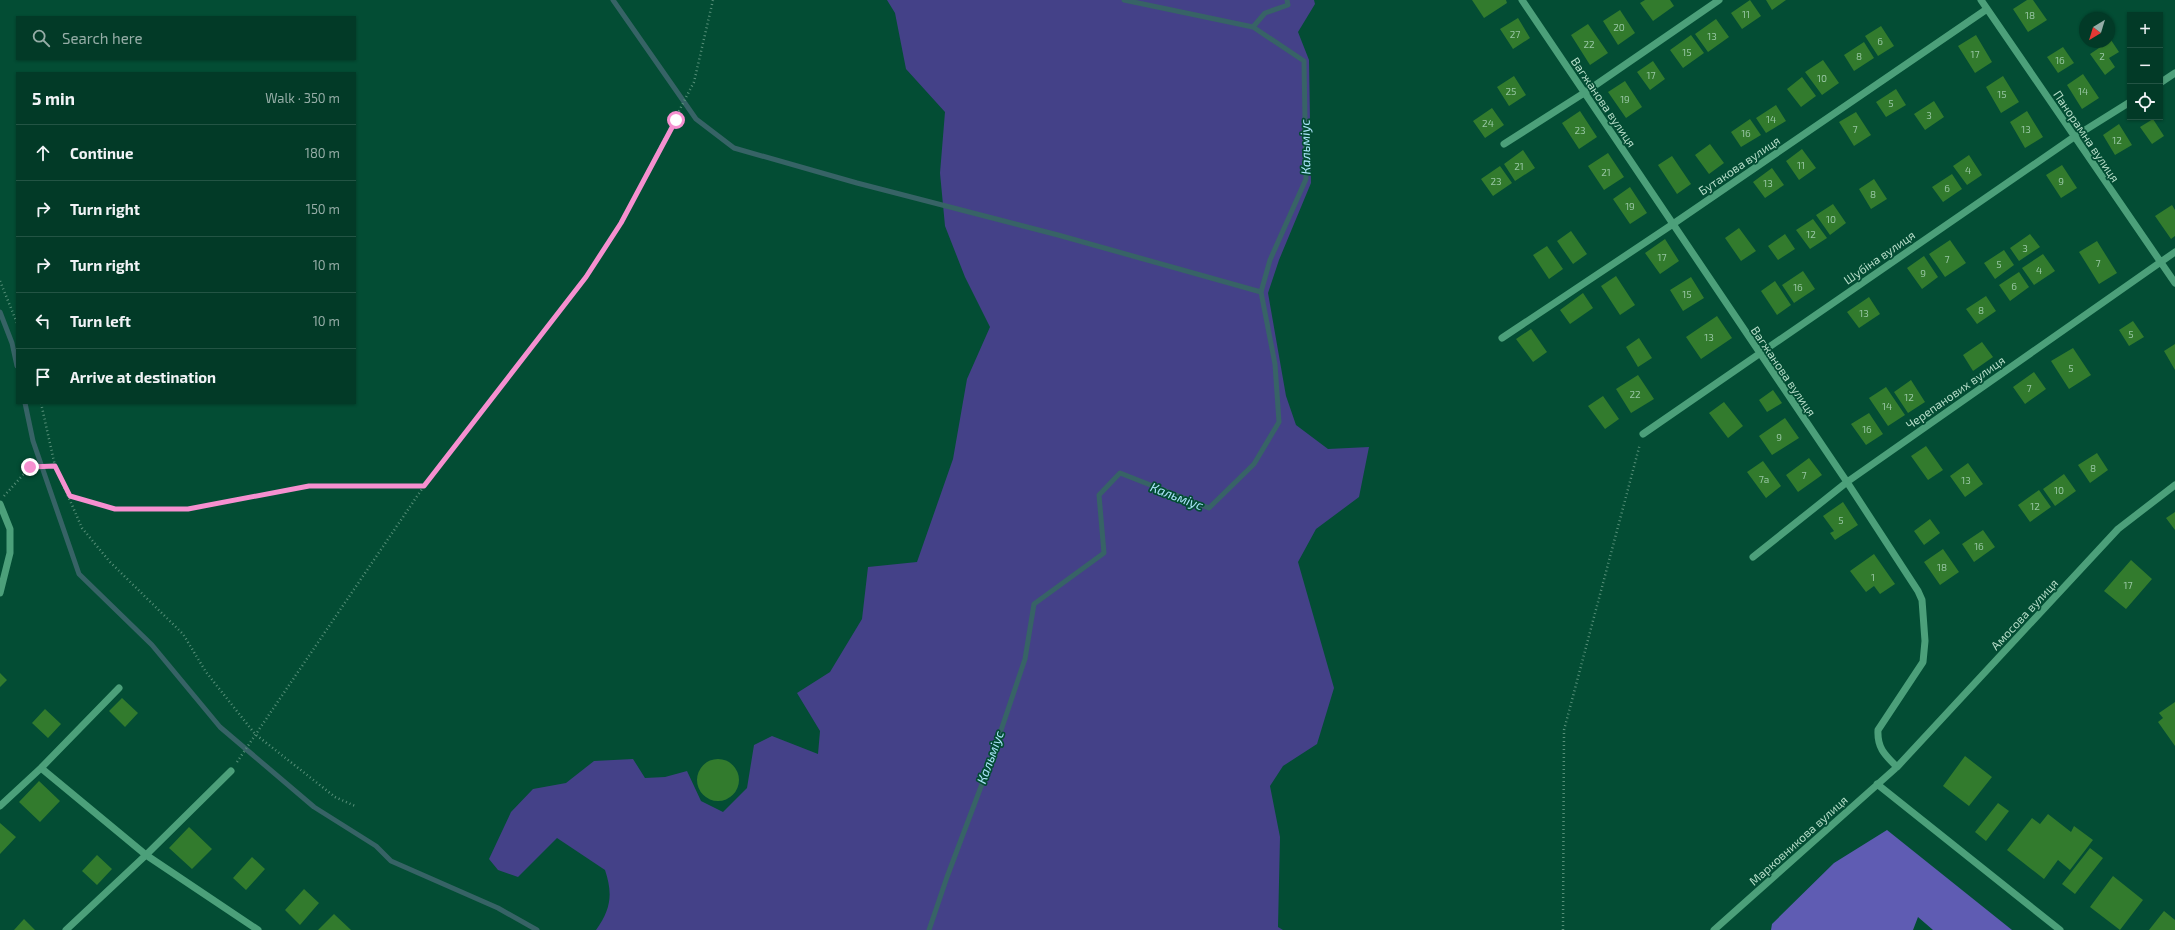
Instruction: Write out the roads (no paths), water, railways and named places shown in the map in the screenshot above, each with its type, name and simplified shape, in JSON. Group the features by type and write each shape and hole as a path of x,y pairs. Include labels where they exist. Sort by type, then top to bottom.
{"street":[{"name":"Вагжанова вулиця","path":"1522,0 1846,482 1922,600 1926,652 1923,662 1878,730 1878,742 1883,753 1897,767"},
{"path":"1504,144 1584,93 1718,0"},
{"name":"Панорамна вулиця","path":"1982,0 2175,283"},
{"name":"Бутакова вулиця","path":"1502,338 1673,224 1987,9"},
{"path":"2163,81 2175,73"},
{"name":"Шубіна вулиця","path":"1643,434 2074,137 2127,104"},
{"name":"Черепанових вулиця","path":"1753,557 1846,482 2175,252"},
{"name":"Амосова вулиця","path":"1897,767 2118,529 2175,485"},
{"path":"0,504 10,529 10,547 0,593"},
{"path":"0,806 41,768 119,688"},
{"name":"Марковникова вулиця","path":"1714,930 1897,767"},
{"path":"41,768 146,855 258,930"},
{"path":"66,930 146,855 230,770"},
{"path":"1877,784 2060,930"}],"waterway":[{"path":"613,0 696,119 734,148 857,183 1058,235 1261,292"},
{"path":"1124,0 1253,27"},
{"name":"Кальміус","path":"929,930 947,877 991,760 1025,659 1034,604 1104,553 1099,495 1120,473 1209,508 1254,464 1279,422 1275,364 1261,292 1270,260 1306,179 1304,61 1253,27 1265,13 1288,5 1287,0"},
{"path":"0,312 12,343 16,361"},
{"path":"25,404 33,441 79,574 152,645 220,727 314,807 376,846 391,861 498,908 537,930"}]}
